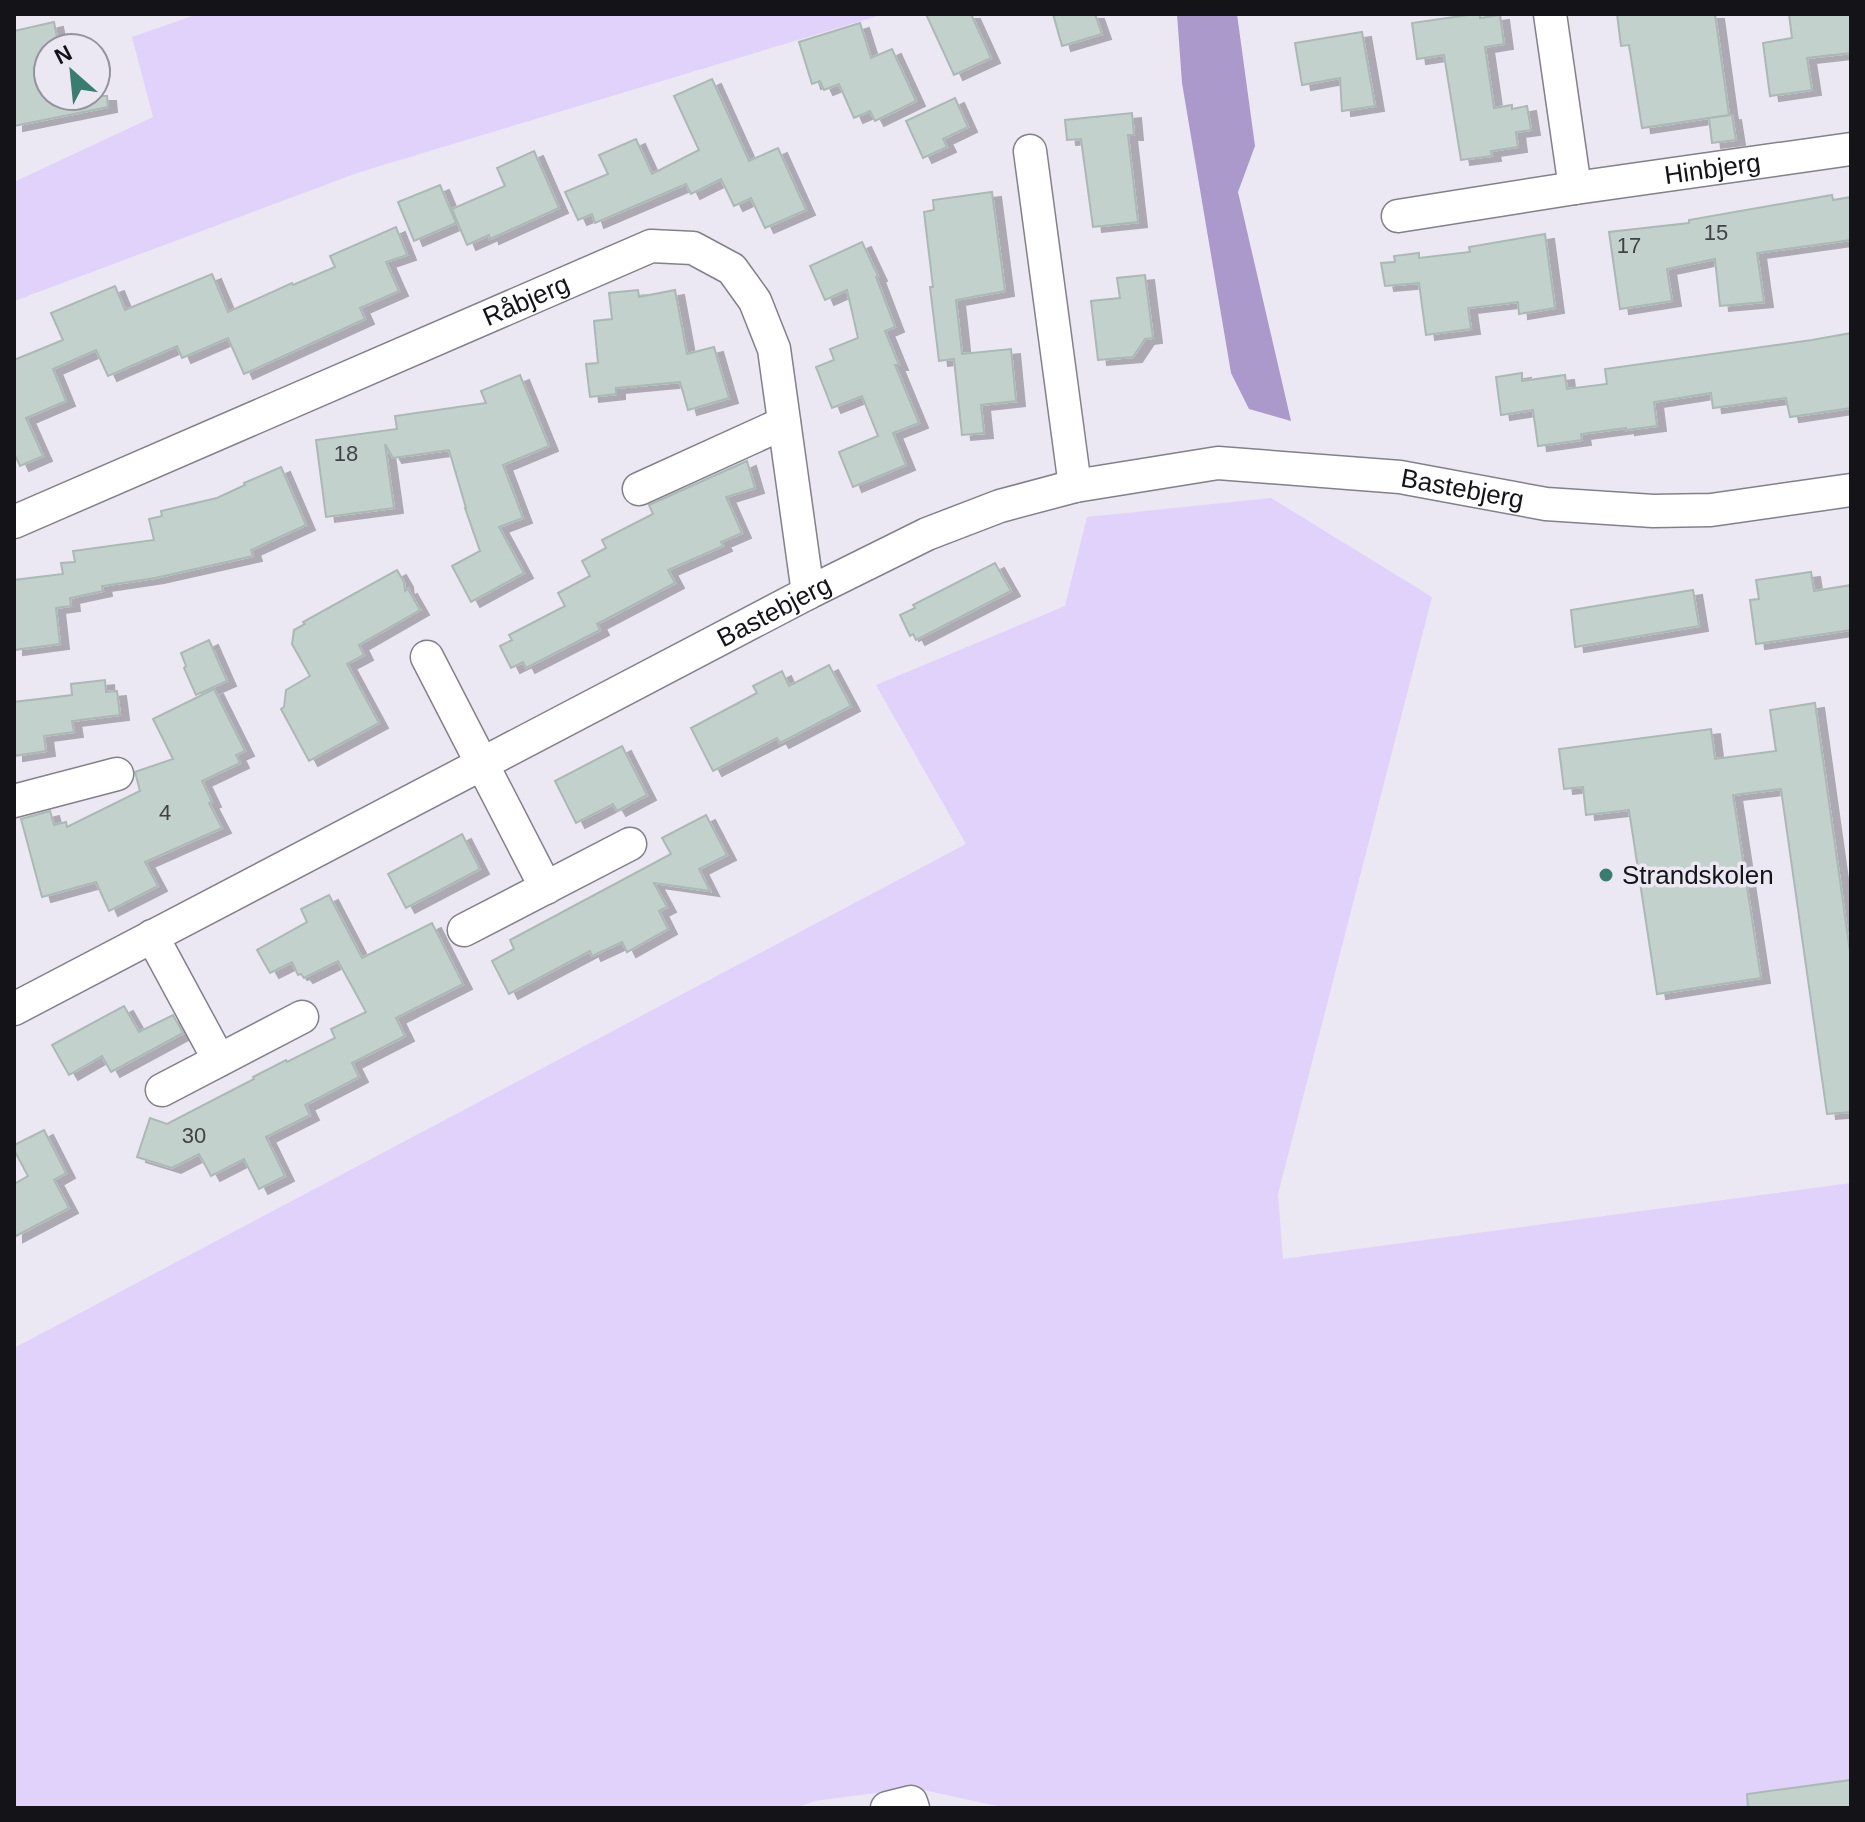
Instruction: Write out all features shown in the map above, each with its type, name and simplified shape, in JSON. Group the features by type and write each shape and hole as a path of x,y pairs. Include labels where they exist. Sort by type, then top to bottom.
{"street":[{"path":"1550,14 1575,188"},
{"name":"Hinbjerg","path":"1398,216 1851,149"},
{"path":"1030,151 1075,486"},
{"name":"Råbjerg","path":"14,522 651,246 693,248 732,269 755,301 774,349 808,593"},
{"path":"639,489 784,423"},
{"name":"Bastebjerg","path":"14,1009 808,593 927,534 1000,506 1075,486 1218,463 1400,477 1546,504 1653,511 1711,510 1851,490"},
{"path":"427,657 546,888"},
{"path":"14,801 117,774"},
{"path":"464,930 630,844"},
{"path":"152,936 219,1060"},
{"path":"162,1090 302,1017"},
{"path":"887,1808 911,1802 913,1808"}],"shaded area":[{"path":"198,14 884,14 360,172 14,301 14,182 153,117 132,37"},
{"path":"1177,14 1237,14 1255,146 1238,192 1291,421 1249,409 1231,373 1182,83"},
{"path":"1271,498 1432,597 1278,1194 1283,1259 1851,1183 1851,1808 1007,1808 914,1788 814,1801 796,1808 14,1808 14,1348 966,844 876,685 1065,606 1087,517"}],"building":[{"path":"926,14 971,14 991,58 954,75"},
{"path":"1053,14 1095,14 1102,34 1062,46"},
{"path":"1480,14 1480,18 1500,15 1504,44 1485,47 1494,108 1527,106 1531,130 1516,132 1518,147 1491,151 1492,156 1461,160 1444,55 1417,59 1412,23"},
{"path":"1617,14 1715,14 1729,115 1642,128 1629,45 1621,46"},
{"path":"1789,14 1851,14 1851,53 1807,58 1812,90 1770,96 1763,43 1792,38"},
{"path":"54,22 56,32 32,32 32,112 83,112 14,126 14,31"},
{"path":"860,23 871,58 892,49 916,101 875,121 870,111 854,118 839,84 824,90 820,81 812,84 799,42"},
{"path":"1362,32 1375,106 1342,111 1340,78 1302,85 1295,43"},
{"path":"712,79 749,161 778,148 806,210 765,228 751,198 734,206 721,179 691,194 686,184 595,223 592,214 578,220 565,192 608,174 599,155 636,139 652,174 699,150 674,96"},
{"path":"955,98 968,127 943,139 947,147 923,158 906,121"},
{"path":"1132,113 1134,135 1128,135 1138,222 1093,227 1081,139 1067,140 1065,120"},
{"path":"1732,115 1736,140 1712,143 1709,118"},
{"path":"534,151 559,208 490,239 489,235 467,245 452,209 505,186 497,168"},
{"path":"440,185 456,223 414,241 398,202"},
{"path":"992,192 1005,291 956,300 962,354 1011,349 1016,401 981,405 984,433 962,435 954,359 939,361 924,212 934,210 933,200"},
{"path":"1832,195 1833,200 1851,197 1851,240 1757,253 1764,302 1720,306 1715,259 1667,269 1672,301 1620,309 1609,232 1689,223 1689,220"},
{"path":"396,227 407,255 386,262 399,291 360,308 365,319 244,374 228,338 182,358 177,346 108,376 96,350 53,369 66,401 26,418 43,456 20,466 14,453 14,360 63,340 51,313 115,286 125,310 212,274 228,312 335,267 330,256"},
{"path":"1545,234 1555,308 1519,314 1518,302 1468,308 1471,329 1426,335 1419,283 1385,286 1381,263 1395,262 1394,256 1419,253 1419,258 1470,252 1469,247"},
{"path":"862,242 878,276 895,327 885,331 899,365 895,365 919,423 893,433 906,465 853,487 839,452 878,436 862,396 832,408 816,367 834,360 830,349 858,338 847,290 825,300 810,266"},
{"path":"1145,275 1153,338 1145,339 1133,357 1098,360 1091,301 1120,298 1117,278"},
{"path":"638,290 639,297 675,290 687,354 714,347 729,398 688,410 680,382 616,388 616,394 590,397 586,364 598,363 594,321 612,319 609,293"},
{"path":"1851,333 1851,408 1790,417 1786,398 1713,408 1711,393 1654,402 1657,426 1581,434 1582,440 1538,446 1533,410 1501,415 1496,377 1522,373 1522,381 1565,375 1567,389 1607,384 1605,369"},
{"path":"520,375 549,446 503,465 523,518 499,527 524,573 471,602 452,566 480,551 449,450 393,458 385,444 394,508 326,517 316,440 397,429 395,416 486,403 481,391"},
{"path":"747,461 755,488 726,497 742,533 721,542 723,546 668,570 675,583 597,624 600,630 526,668 523,662 511,668 500,646 512,640 509,635 565,606 558,593 590,576 582,561 606,548 602,540 653,514 649,505"},
{"path":"281,467 306,525 251,550 253,556 155,578 102,586 103,591 70,598 71,606 56,608 60,644 14,650 14,580 63,574 61,563 75,562 73,551 154,540 149,519 162,516 161,511 217,498"},
{"path":"995,563 1011,591 916,640 913,634 910,636 900,615 915,608 913,605"},
{"path":"397,570 405,591 408,589 420,610 359,645 364,655 347,664 379,723 309,761 281,709 286,690 310,676 292,644 294,630"},
{"path":"1811,572 1814,591 1851,585 1851,630 1756,644 1750,600 1759,599 1756,580"},
{"path":"1693,590 1699,626 1575,647 1571,610"},
{"path":"209,640 227,681 196,695 181,653"},
{"path":"829,665 851,706 780,743 777,738 713,771 691,728 757,693 753,686 782,671 789,686"},
{"path":"105,680 106,692 117,691 120,715 72,721 74,732 44,736 46,751 14,756 14,702 72,695 71,684"},
{"path":"214,689 245,751 236,755 240,763 202,781 222,828 145,862 158,886 109,911 96,882 42,897 21,819 50,811 54,825 66,822 67,827 140,791 135,772 173,759 153,719"},
{"path":"1815,703 1851,959 1851,1112 1827,1114 1781,789 1733,795 1761,978 1657,994 1629,810 1586,815 1583,787 1564,789 1559,749 1711,729 1715,759 1776,751 1770,710"},
{"path":"622,746 647,795 617,811 613,804 576,823 555,781"},
{"path":"706,815 727,855 699,869 710,891 654,883 667,907 659,911 668,929 627,952 622,942 592,956 590,951 509,994 492,961 514,949 510,940 671,854 662,838"},
{"path":"462,834 480,869 406,908 388,874"},
{"path":"329,895 362,958 432,923 463,984 396,1018 405,1036 352,1063 359,1077 305,1105 310,1115 266,1137 285,1176 259,1189 244,1159 211,1176 199,1154 172,1168 137,1157 150,1118 167,1124 286,1060 335,1038 331,1029 366,1012 338,961 304,978 298,975 292,962 270,973 257,950 307,922 301,909"},
{"path":"124,1006 139,1032 173,1015 183,1033 111,1072 102,1056 69,1075 52,1045"},
{"path":"44,1130 66,1173 54,1180 69,1208 14,1237 14,1184 28,1176 14,1145"},
{"path":"1851,1780 1851,1808 1748,1808 1747,1794"}],"place":[{"name":"Strandskolen","path":"1606,875"}]}
